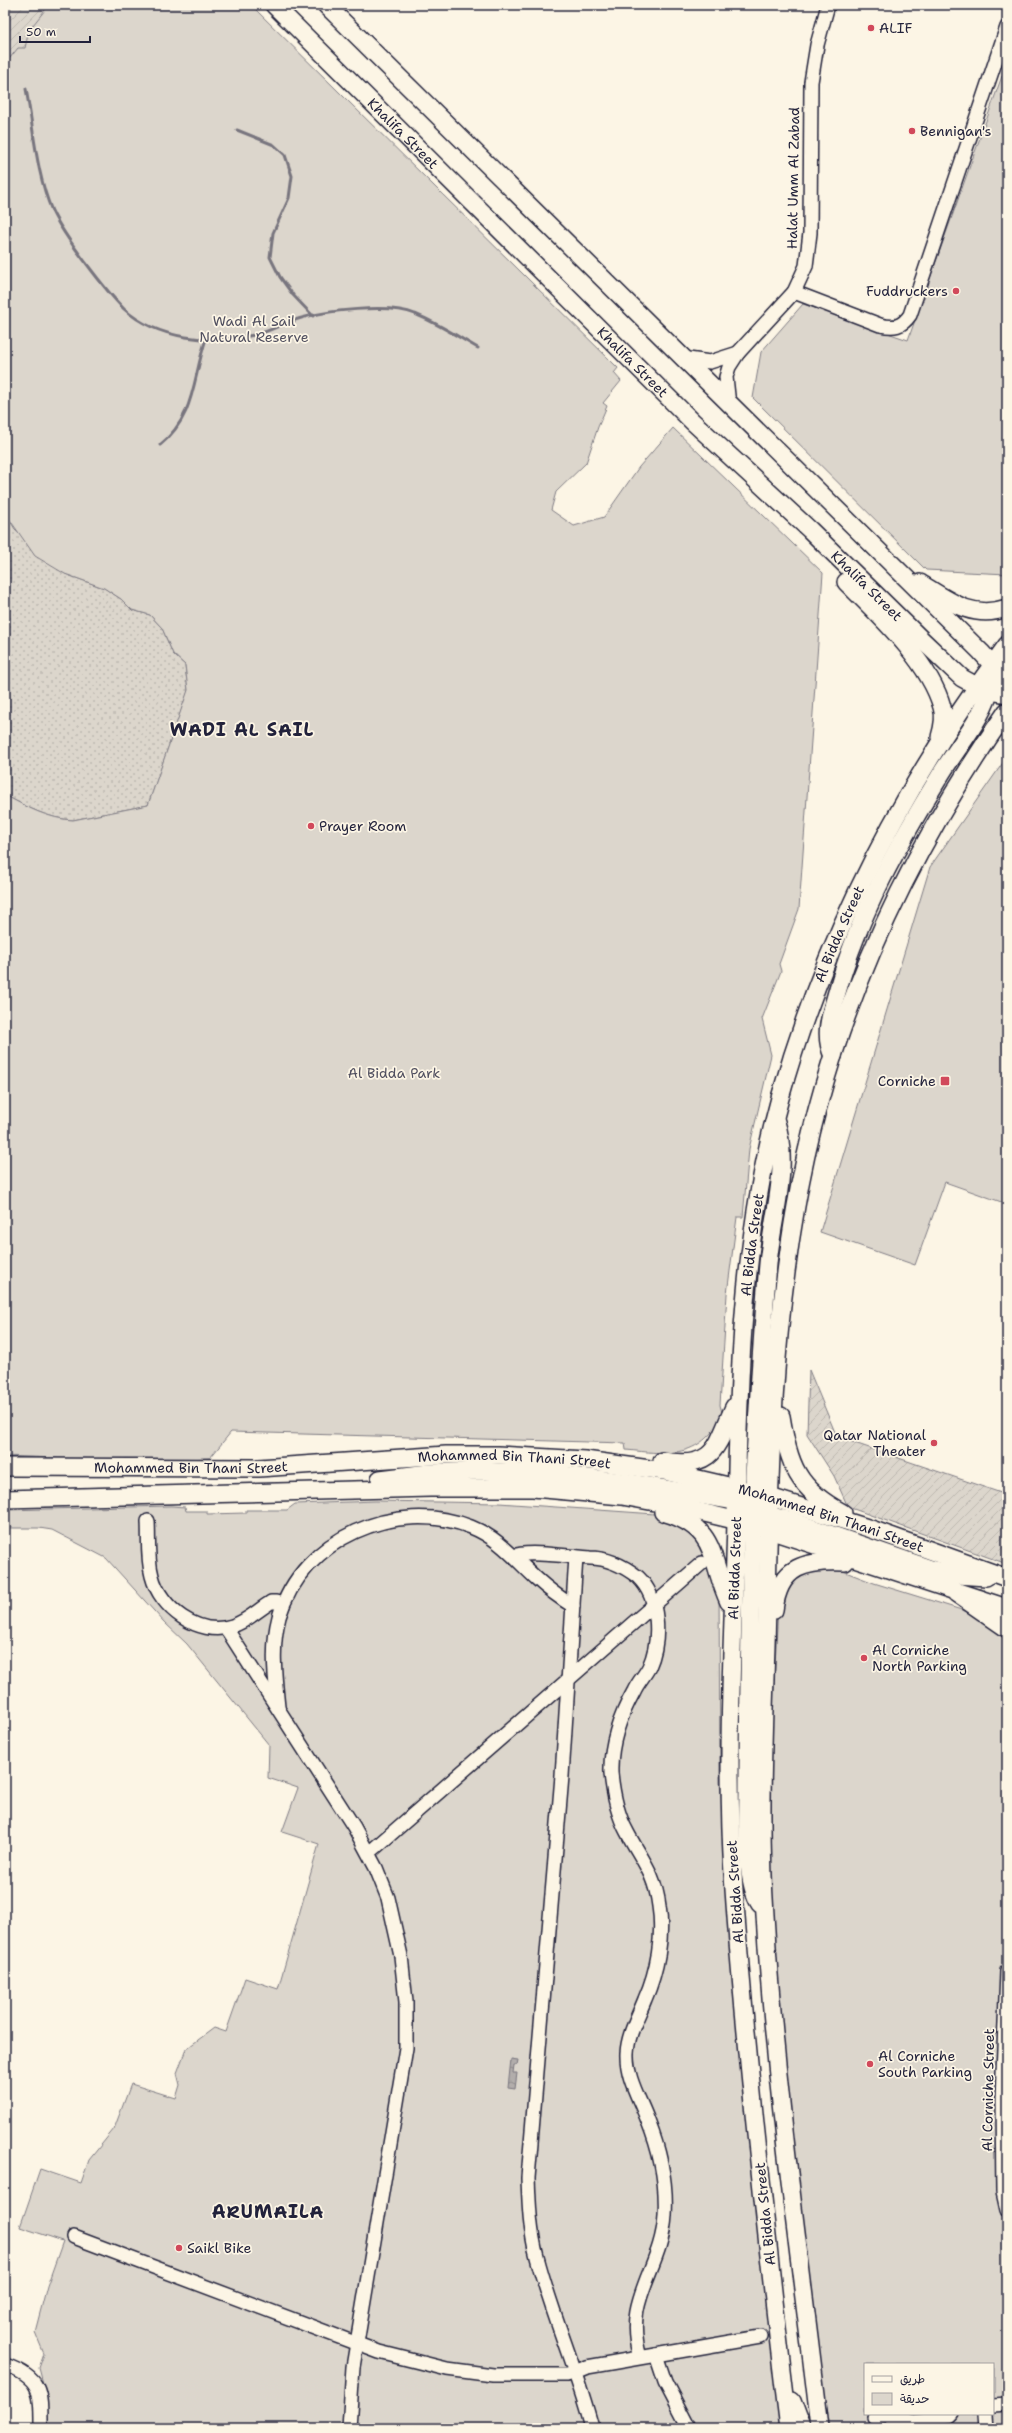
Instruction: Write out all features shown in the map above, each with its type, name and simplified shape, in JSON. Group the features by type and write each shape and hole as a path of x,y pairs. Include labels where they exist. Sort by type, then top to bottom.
{"highway":[{"path":"979,1600 991,1614 1007,1619"}],"main road":[{"name":"Khalifa Street","path":"274,5 693,422 810,530 962,678 983,689 1007,694"},
{"path":"326,5 900,573 993,666 1007,682"},
{"path":"810,530 823,559 905,643 926,673 942,706 943,726 939,746"},
{"path":"900,573 962,608 987,613 1007,608"},
{"path":"833,1056 828,1047 827,1029 855,937 898,848 983,689 993,666 1007,645"},
{"name":"Al Bidda Street","path":"820,2428 776,2068 764,1910 765,1669 752,1508 740,1397 750,1260 763,1168 775,1119 799,1034 838,930 904,801 939,746 983,689"},
{"name":"Al Bidda Street","path":"789,2428 748,2046 733,1874 730,1767 732,1608 776,1387 787,1267 796,1204 817,1111 833,1056 866,965 900,888 950,800 1007,711"},
{"path":"764,1910 758,1902 752,1886 748,1848 748,1721 752,1508 768,1263 780,1172 780,1136 775,1119"},
{"path":"776,1387 786,1449 800,1481 824,1502 871,1529"},
{"path":"621,1464 645,1458 685,1464 710,1455 720,1443 734,1407 740,1397"},
{"name":"Mohammed Bin Thani Street","path":"5,1467 259,1468 453,1455 564,1458 621,1464 752,1508 863,1562 1007,1608"},
{"path":"339,1489 374,1480 429,1473 520,1472 624,1482 752,1508 931,1569 972,1577 1003,1577"},
{"name":"Mohammed Bin Thani Street","path":"5,1499 160,1496 339,1489 525,1488 752,1508 871,1529 1003,1577"},
{"path":"622,1496 644,1506 679,1518 698,1530 713,1552 725,1593 732,1608"},
{"path":"765,1669 772,1640 775,1601 780,1585 787,1576 796,1568 814,1561 863,1562"},
{"path":"784,2385 802,2428"}],"street":[{"name":"Halat Umm Al Zabad","path":"729,405 726,377 738,353 794,292 806,266 810,247 812,82 817,45 828,5"},
{"path":"794,292 891,327 905,322 910,315 1007,27"},
{"name":"Halat Umm Al Zabad","path":"682,358 710,362 738,353"},
{"path":"278,1709 274,1654 276,1629 283,1605 301,1575 326,1550 347,1535 383,1522 421,1518 458,1523 493,1538 548,1589 573,1606"},
{"path":"148,1521 152,1576 163,1600 175,1612 192,1623 212,1628 226,1628 240,1622 271,1602 276,1602 283,1605"},
{"path":"514,1556 529,1552 606,1560 625,1568 648,1589 654,1605 656,1632 654,1652 648,1668 635,1688 622,1716 613,1743 611,1760 612,1786 618,1810 627,1832 650,1872 658,1896 660,1915 660,1934 652,1978 632,2031 627,2055 632,2082 656,2145 665,2204 659,2248 637,2305 635,2333 640,2357"},
{"path":"576,1557 568,1680 528,2178 530,2214 537,2256 576,2373 592,2428"},
{"path":"369,1853 702,1563"},
{"name":"Mohammed Bin Thani Street","path":"950,1591 1007,1631"},
{"path":"226,1628 369,1853 388,1898 395,1924 403,1969 407,2018 404,2063 356,2344 350,2390 349,2428"},
{"name":"Al Corniche Street","path":"1007,1971 1002,2100 1003,2192 1007,2210"},
{"path":"74,2237 356,2344 409,2360 470,2372 521,2376 576,2373 587,2367 656,2354 760,2338"},
{"path":"656,2354 665,2382 689,2428"},
{"path":"5,2365 20,2370 29,2376 39,2390 42,2428"},
{"path":"994,2405 1007,2404"},
{"path":"875,2418 894,2422 939,2416 950,2417 952,2415"},
{"path":"986,2415 987,2428"}],"green space":[{"name":"Al Bidda Park","path":"5,5 251,5 618,368 614,373 621,381 603,403 607,406 586,463 556,492 551,510 574,526 604,517 639,467 673,428 823,573 799,909 779,964 781,971 762,1019 771,1055 749,1149 743,1217 737,1217 727,1294 720,1405 723,1416 713,1430 693,1447 669,1453 656,1453 626,1450 625,1443 231,1432 210,1458 135,1461 5,1456 5,795 46,815 73,820 148,805 188,690 185,665 173,654 162,628 150,615 132,610 121,599 104,588 65,574 35,556 5,513"},
{"path":"5,5 49,5 29,30 25,48 18,48 5,64"},
{"path":"1007,62 1007,574 926,570 753,398 761,352 803,304 908,340"},
{"path":"5,513 15,529 65,574 104,588 121,599 132,610 150,615 162,628 173,654 185,665 188,691 148,805 73,820 46,815 5,795"},
{"path":"1007,757 1007,1204 945,1182 915,1265 820,1232 930,867"},
{"path":"809,1370 837,1437 1007,1495 1007,1564 848,1507 834,1476 807,1434"},
{"path":"376,1501 499,1503 655,1514 664,1516 697,1535 719,1586 720,1782 781,2428 48,2428 45,2391 39,2368 44,2354 35,2332 47,2286 63,2241 20,2227 40,2169 81,2183 89,2160 114,2129 131,2084 176,2098 180,2085 177,2073 186,2049 214,2028 226,2032 245,1978 278,1989 319,1844 282,1832 298,1788 268,1778 269,1745 187,1644 164,1622 106,1558 52,1530 39,1528 5,1528 5,1510 171,1506 185,1507 186,1511 207,1511 207,1514 246,1513 246,1510 287,1510 295,1504"},
{"path":"835,1568 874,1583 1007,1624 1007,2428 827,2428 784,2074 771,1891 771,1741 778,1608 791,1576"}],"water":[{"path":"511,2059 518,2060 517,2065 514,2065 513,2073 517,2073 515,2089 508,2088"}],"waterway":[{"path":"26,89 42,182 52,211 59,225 100,281 124,309 138,319 169,333 186,337 220,339 260,334 292,321 323,313 356,309 390,309 415,314 478,348"},
{"path":"237,130 274,145 285,155 292,176 289,198 273,233 270,257 280,277 293,295 313,316"},
{"path":"160,445 172,434 187,409 206,339"}],"place":[{"name":"ALIF","path":"871,28"},
{"name":"Bennigan's","path":"912,131"},
{"name":"Fuddruckers","path":"956,291"},
{"name":"Prayer Room","path":"311,826"},
{"name":"Corniche","path":"945,1081"},
{"name":"Qatar National Theater","path":"934,1443"},
{"name":"Al Corniche North Parking","path":"864,1658"},
{"name":"Al Corniche South Parking","path":"870,2064"},
{"name":"Saikl Bike","path":"179,2248"}],"district":[{"name":"WADI AL SAIL","path":"242,730"},
{"name":"ARUMAILA","path":"268,2212"}],"park label":[{"name":"Wadi Al Sail Natural Reserve","path":"254,330"}]}
